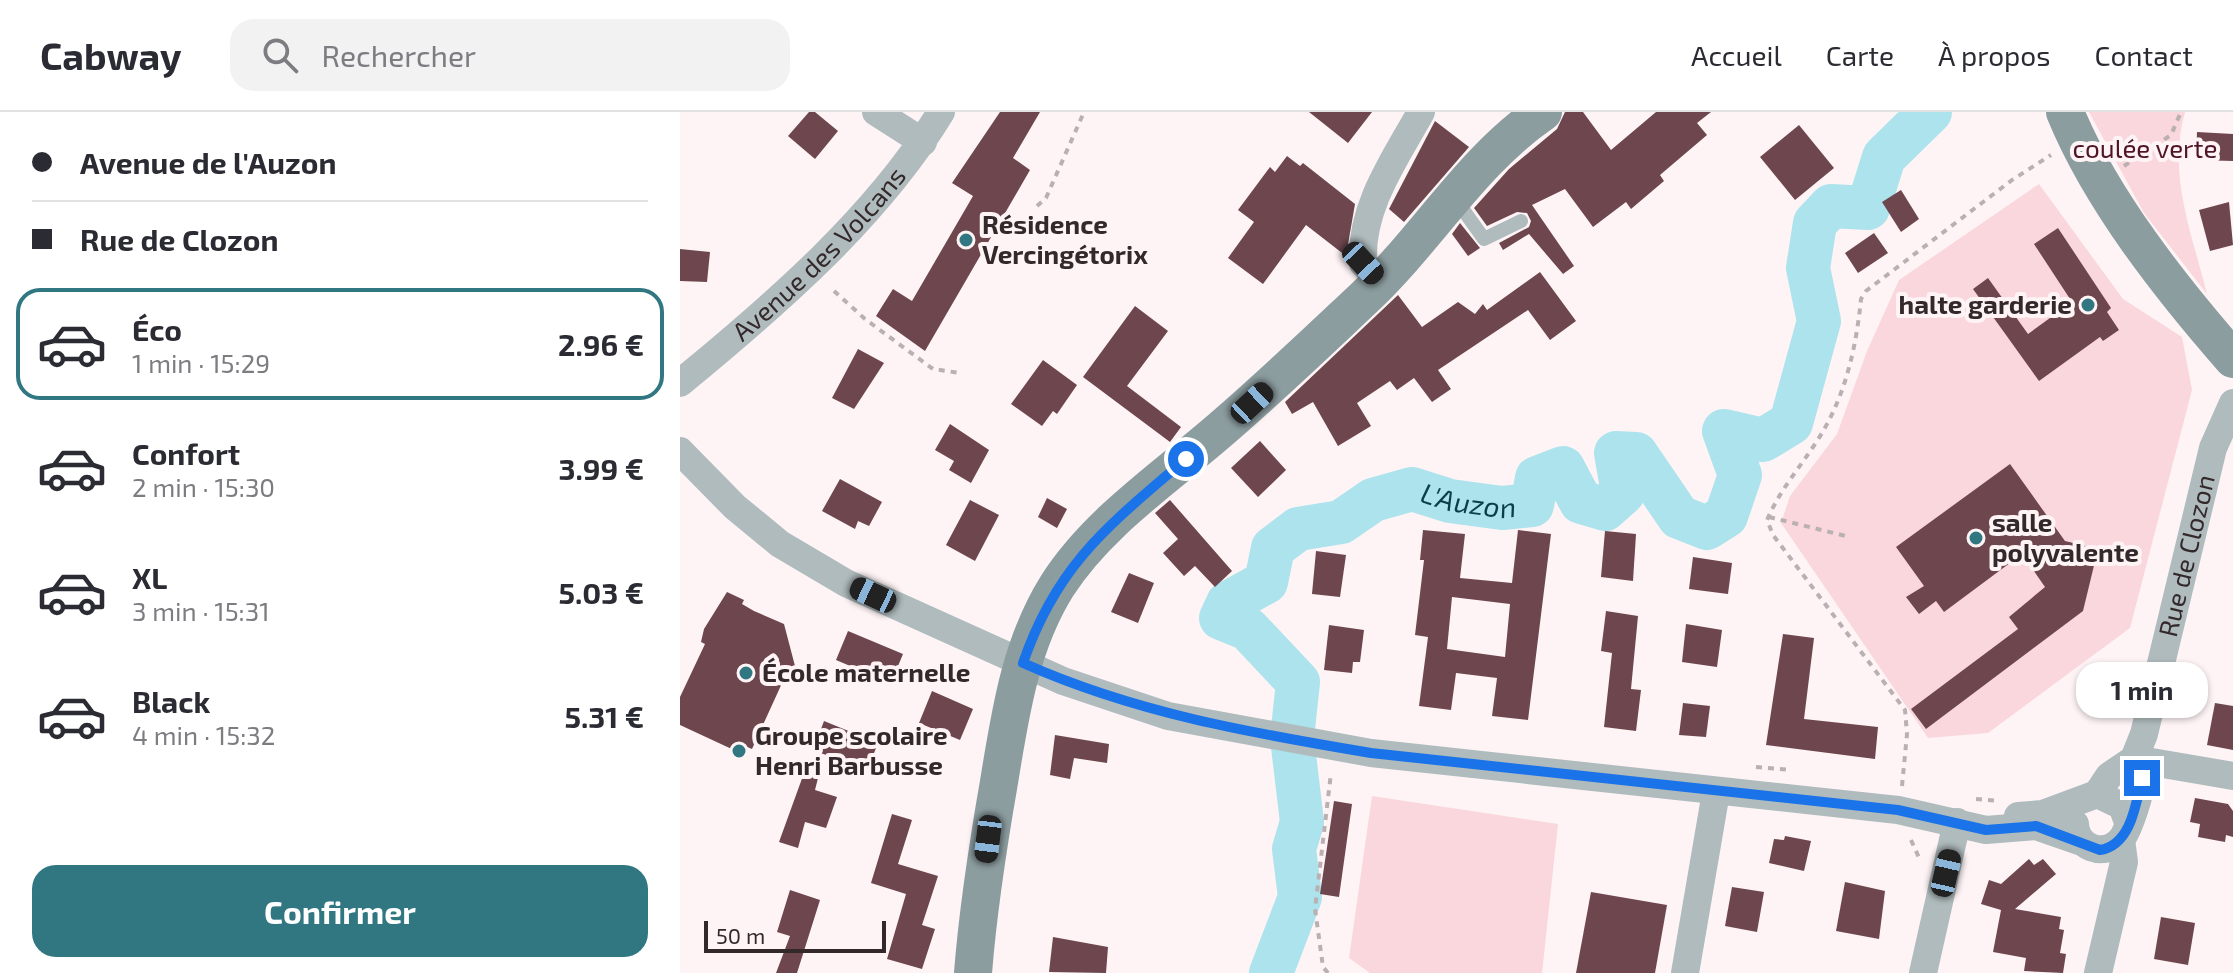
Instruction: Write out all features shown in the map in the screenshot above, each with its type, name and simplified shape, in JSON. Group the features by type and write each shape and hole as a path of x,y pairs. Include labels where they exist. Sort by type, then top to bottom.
{"main road":[{"path":"2065,112 2101,182 2192,312 2233,359"},
{"path":"973,973 988,839 1011,710 1037,622 1057,585 1089,545 1252,403 1381,282 1454,197 1529,117"}],"street":[{"path":"876,112 923,142"},
{"name":"Avenue des Volcans","path":"680,383 852,226 923,142 941,112"},
{"path":"1381,282 1363,263 1362,245 1371,206 1421,112"},
{"name":"Rue de Clozon","path":"2098,973 2115,889 2124,862 2125,831 2142,778 2134,759 2144,734 2213,448 2233,403"},
{"path":"680,451 735,507 780,544 846,583 1023,663 1142,708 1338,748 1898,810 1986,830 2036,826 2084,844 2111,848 2125,831 2122,806 2090,797 2043,814 1957,822"},
{"path":"2115,889 2084,844 2074,813 2109,776 2134,759 2233,776"},
{"path":"1685,973 1716,792"},
{"path":"1923,973 1957,822"}],"lane":[{"path":"1454,197 1484,239 1521,221"}],"path":[{"path":"1037,206 1046,198 1084,112"},
{"path":"1898,810 1907,734 1905,710 1773,535 1769,517 1779,492 1819,440 1855,358 1861,299 1866,291 2012,180 2061,149 2065,157 2078,151 2090,156 2103,151 2122,167 2171,135 2181,112"},
{"path":"834,291 865,319 933,369 960,373"},
{"path":"1769,517 1850,537"},
{"path":"1328,973 1323,967 1315,909 1331,774 1338,748"}],"green space":[{"name":"coulée verte","path":"2089,112 2185,112 2180,135 2180,181 2207,294 2144,213"},
{"path":"2039,184 2123,299 2182,337 2192,390 2130,628 1988,733 1928,738 1781,523 1790,496 1837,434 1867,351 1899,280"},
{"path":"1372,796 1558,824 1542,973 1370,973 1349,958"}],"building":[{"path":"809,112 815,112 838,131 815,159 788,136"},
{"name":"Résidence Vercingétorix","path":"1000,112 1040,112 1013,158 1030,170 925,351 876,316 893,289 912,301 973,196 952,183"},
{"path":"1309,112 1372,112 1348,143"},
{"path":"1565,112 1583,112 1611,150 1656,112 1711,112 1697,123 1707,135 1660,175 1664,181 1631,209 1626,202 1593,227 1565,189 1532,205 1574,266 1563,274 1529,234 1503,250 1499,243 1529,227 1531,221 1527,213 1517,212 1487,226 1474,208 1509,169 1557,129"},
{"path":"1435,121 1469,147 1404,222 1389,209"},
{"path":"1799,125 1834,168 1795,200 1760,157"},
{"path":"2197,132 2233,134 2233,161 2196,160"},
{"path":"1287,156 1300,166 1303,163 1355,204 1346,256 1306,225 1263,284 1228,258 1254,222 1238,210 1270,167 1275,172"},
{"path":"1901,190 1919,219 1901,232 1882,202"},
{"path":"2229,202 2233,245 2210,251 2199,210"},
{"path":"1460,223 1480,248 1468,256 1452,234"},
{"name":"halte garderie","path":"2058,228 2111,308 2107,312 2119,330 2103,341 2100,337 2039,381 1973,289 1988,278 2028,334 2072,302 2034,244"},
{"path":"1874,233 1888,253 1858,273 1845,253"},
{"path":"680,249 710,252 707,282 680,281"},
{"path":"1540,272 1576,321 1550,340 1528,310 1438,370 1451,389 1432,402 1414,378 1397,390 1390,381 1357,403 1371,426 1338,446 1313,402 1292,414 1285,402 1398,295 1422,327 1458,302 1475,314 1483,304 1487,310"},
{"path":"1135,306 1168,331 1127,386 1181,427 1170,442 1083,377"},
{"path":"858,349 884,363 854,409 832,398"},
{"path":"1043,360 1077,385 1057,414 1053,411 1042,426 1011,404"},
{"path":"950,424 989,450 971,483 949,470 954,461 935,450"},
{"path":"1260,441 1286,470 1258,497 1231,468"},
{"path":"2010,464 2065,541 2098,549 2083,611 1926,729 1911,709 2018,629 2009,617 2045,587 2022,554 1944,612 1936,601 1919,614 1906,597 1924,586 1896,547"},
{"path":"840,479 882,502 869,526 858,521 855,529 822,511"},
{"path":"1047,498 1067,509 1057,528 1038,517"},
{"path":"970,500 999,515 975,561 946,545"},
{"path":"1170,500 1232,571 1215,587 1195,566 1184,576 1163,553 1178,539 1155,513"},
{"path":"1423,530 1465,534 1460,578 1512,583 1518,530 1551,534 1528,720 1492,716 1497,678 1456,673 1451,710 1419,706 1428,637 1415,635 1424,560 1420,560","holes":["1452,597 1510,604 1505,657 1447,649"]},
{"path":"1605,531 1636,534 1633,581 1601,577"},
{"path":"1316,551 1346,555 1340,597 1312,594"},
{"path":"1693,557 1732,563 1728,594 1689,589"},
{"path":"1129,573 1154,583 1138,623 1111,612"},
{"name":"École maternelle","path":"727,592 744,600 742,604 754,611 784,624 795,666 787,683 783,681 752,749 740,744 736,751 680,725 680,697 705,644 701,642 704,629"},
{"path":"1606,611 1638,616 1631,689 1641,690 1636,731 1604,727 1612,653 1601,651"},
{"path":"1686,624 1722,630 1717,667 1682,662"},
{"path":"1329,625 1364,630 1360,662 1353,662 1352,673 1324,670"},
{"path":"848,631 903,654 893,678 871,670 869,674 836,660"},
{"path":"1783,634 1814,638 1804,719 1878,727 1875,759 1766,745"},
{"path":"932,691 973,709 960,740 919,723"},
{"path":"1683,703 1710,706 1706,737 1679,735"},
{"path":"2215,703 2233,706 2233,750 2207,745"},
{"path":"824,721 878,743 867,771 813,750"},
{"path":"1055,735 1109,744 1107,763 1074,758 1070,779 1050,775"},
{"path":"804,773 818,778 815,790 837,797 826,828 805,822 798,848 779,842"},
{"path":"2195,798 2228,804 2233,811 2233,837 2226,835 2225,842 2198,837 2200,824 2190,822"},
{"path":"1334,801 1352,804 1339,897 1320,894"},
{"path":"892,814 912,820 898,864 938,876 922,925 935,929 922,969 887,959 906,894 871,883"},
{"path":"1785,836 1811,841 1804,871 1769,863 1774,839 1784,840"},
{"path":"2029,859 2034,865 2043,859 2056,874 2015,909 2061,917 2059,929 2064,930 2060,953 2066,954 2063,973 2024,971 2026,958 1993,952 2001,910 1981,904 1989,880 2001,884"},
{"path":"1845,882 1885,891 1879,939 1836,931"},
{"path":"1732,887 1764,892 1757,932 1725,926"},
{"path":"790,890 820,900 797,973 776,973 790,936 777,932"},
{"path":"1591,892 1667,905 1655,973 1576,973"},
{"path":"2161,917 2195,923 2188,965 2154,959"},
{"path":"1053,937 1108,947 1106,973 1049,972"}],"waterway":[{"name":"L'Auzon","path":"1271,973 1300,897 1294,849 1302,822 1292,738 1298,682 1248,629 1221,618 1228,603 1266,582 1273,548 1298,529 1341,522 1373,500 1412,489 1450,501 1502,508 1532,505 1537,478 1563,468 1581,502 1605,509 1623,493 1616,453 1636,454 1679,517 1707,528 1726,516 1740,475 1724,431 1763,440 1791,423 1819,321 1808,268 1815,223 1831,206 1868,208 1884,157 1930,112"}],"place":[{"name":"Résidence Vercingétorix","path":"966,240"},
{"name":"halte garderie","path":"2088,305"},
{"name":"salle polyvalente","path":"1976,538"},
{"name":"École maternelle","path":"746,673"},
{"name":"Groupe scolaire Henri Barbusse","path":"739,751"}],"route":[{"path":"1186,459 1089,545 1057,585 1037,622 1023,663 1063,681 1168,716 1286,739 1371,753 1898,810 1986,830 2036,826 2100,850 2111,848 2126,833 2142,778"}]}
